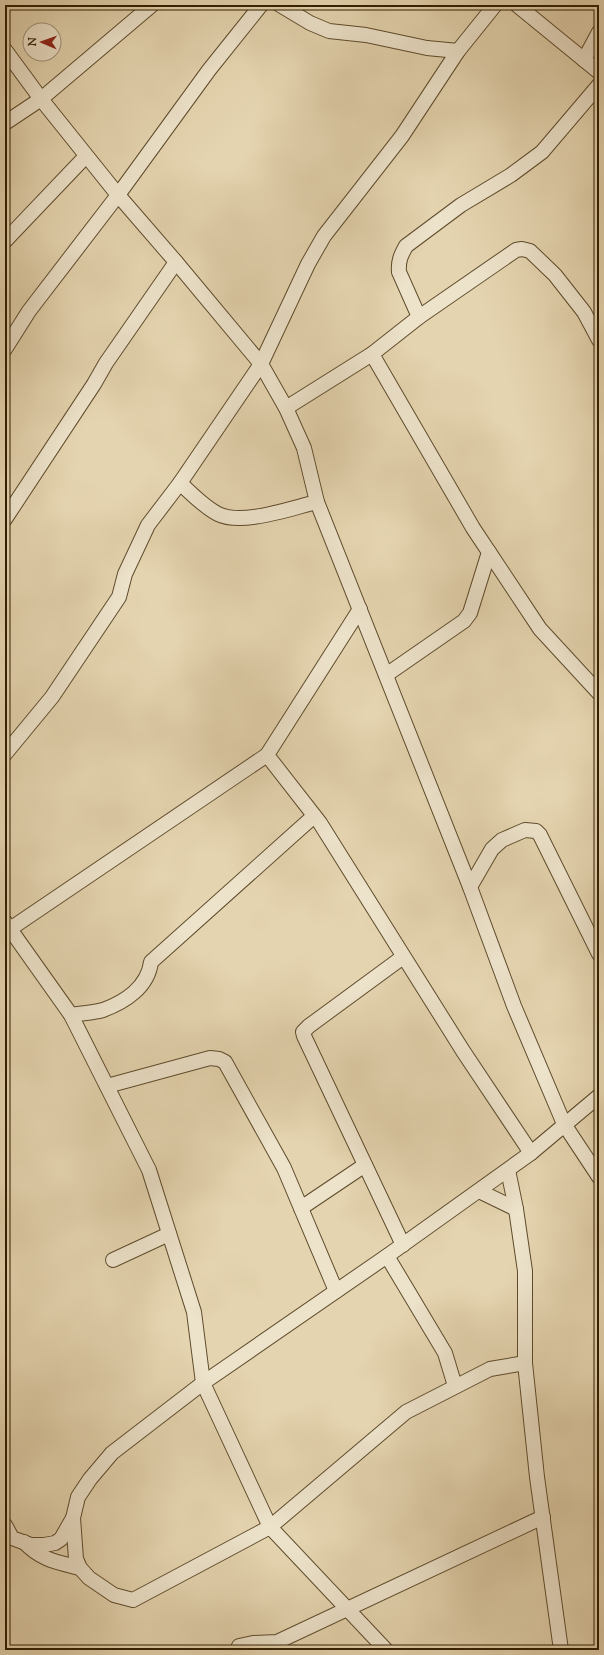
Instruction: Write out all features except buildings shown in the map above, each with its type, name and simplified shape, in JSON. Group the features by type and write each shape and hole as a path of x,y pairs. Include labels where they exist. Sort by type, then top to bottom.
{"street":[{"path":"5,123 41,99 152,5"},
{"path":"5,349 29,312 118,195 209,70 261,5"},
{"path":"280,5 310,23 329,31 366,35 427,48 458,50"},
{"path":"5,754 52,698 119,597 125,574 148,525 180,483 261,364 308,264 324,236 402,136 458,50 495,5"},
{"path":"517,5 599,72"},
{"path":"584,60 599,32"},
{"path":"5,50 86,156 261,364 286,408 304,448 317,502 470,887 514,1006 564,1124 599,1177"},
{"path":"419,317 399,272 398,264 400,256 406,246 461,205 511,175 542,152 599,85"},
{"path":"5,241 86,156"},
{"path":"286,408 372,354 419,317 516,250 522,249 530,251 555,275 584,312 599,340"},
{"path":"5,519 94,384 106,363 176,262"},
{"path":"372,354 473,528 540,629 599,693"},
{"path":"180,483 199,501 218,514 231,518 246,518 317,502"},
{"path":"386,676 464,620 470,613 489,552"},
{"path":"360,609 267,755 7,925 71,1015 149,1170 194,1312 203,1383 270,1527 386,1650"},
{"path":"267,755 320,824 463,1051 531,1153"},
{"path":"71,1015 102,1010 128,998 147,979 151,962 314,816"},
{"path":"470,887 492,849 502,840 525,830 536,831 540,835 599,954"},
{"path":"403,957 303,1032 403,1245"},
{"path":"107,1086 210,1058 219,1059 225,1062 284,1168 336,1291"},
{"path":"525,1363 490,1369 400,1416 270,1527 133,1600 114,1595 89,1578 80,1568 76,1559 74,1518 78,1497 90,1479 112,1453 203,1383 403,1245 508,1170 531,1153 599,1096"},
{"path":"301,1208 365,1165"},
{"path":"508,1170 516,1209 525,1272 525,1363 543,1517 561,1650"},
{"path":"479,1191 516,1209"},
{"path":"113,1260 170,1234"},
{"path":"387,1256 445,1353 455,1386"},
{"path":"238,1646 253,1643 277,1642 543,1517"},
{"path":"13,1540 31,1545 44,1545 55,1542 61,1539 74,1518"},
{"path":"5,1525 13,1540 42,1558 80,1568"}]}
